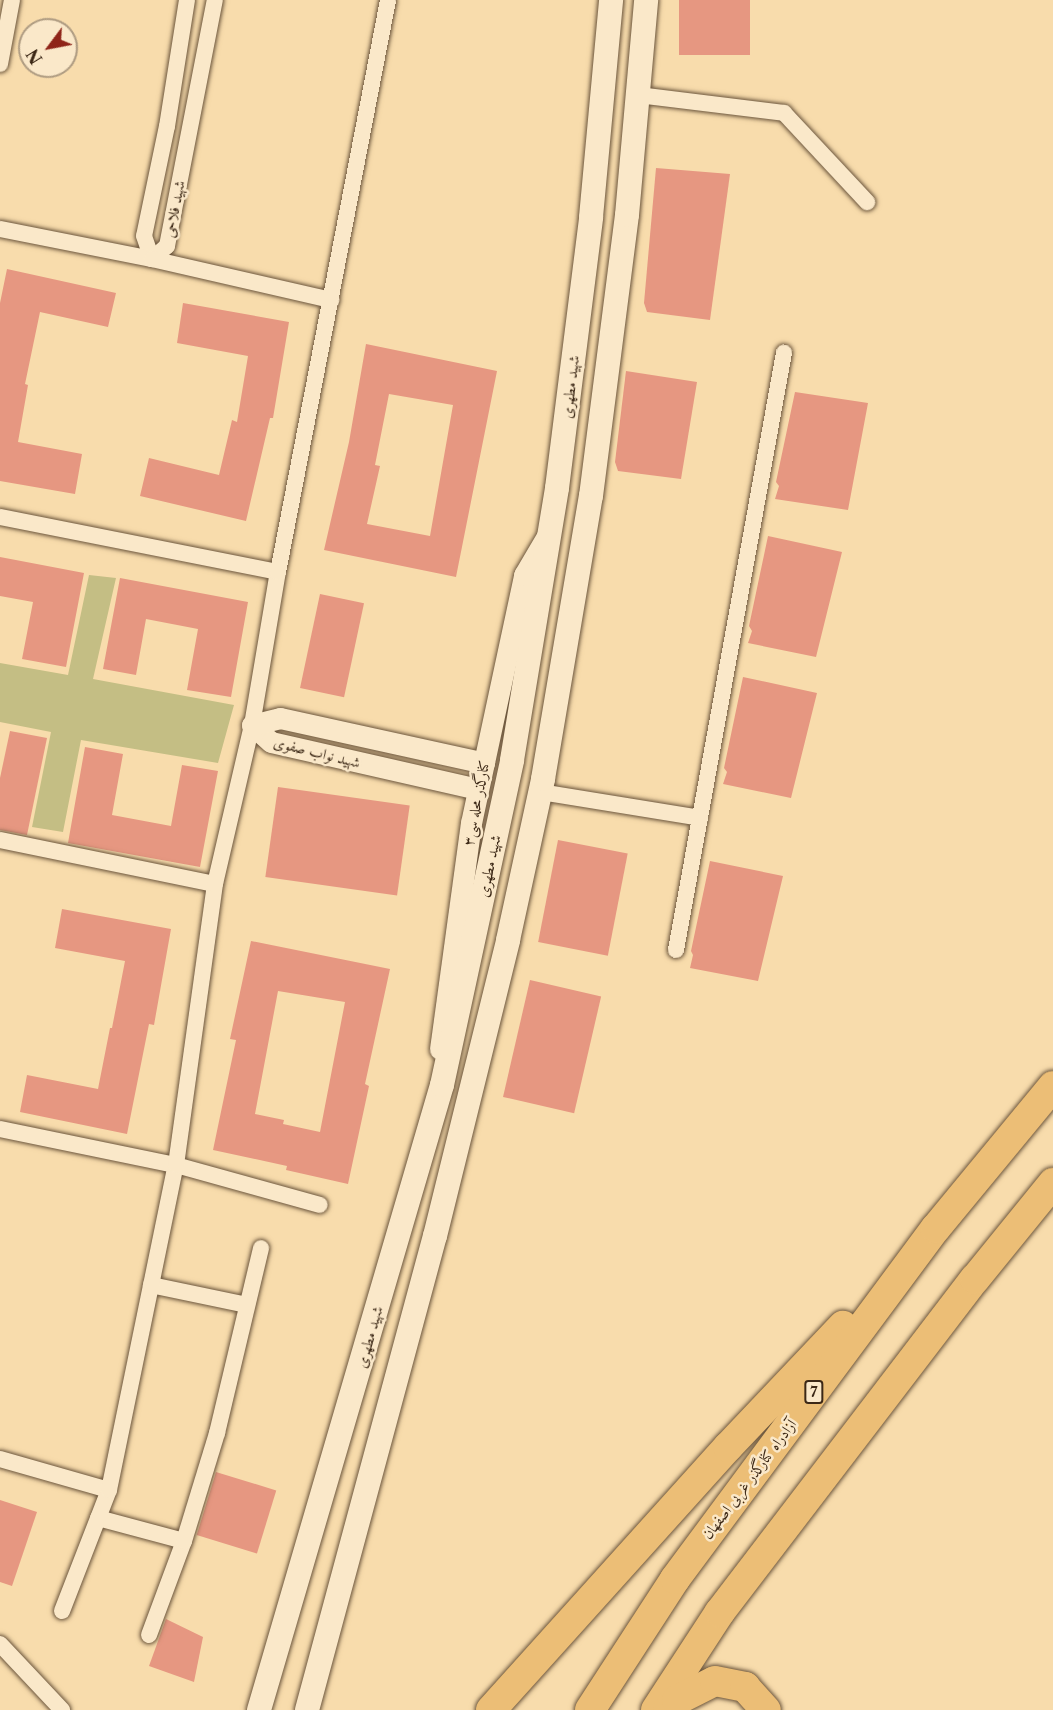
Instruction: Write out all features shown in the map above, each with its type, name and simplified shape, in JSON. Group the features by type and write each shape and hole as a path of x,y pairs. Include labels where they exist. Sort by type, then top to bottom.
{"highway":[{"name":"آزادراه کنارگذر غربی اصفهان","path":"590,1710 675,1579 936,1228 1053,1086"},
{"path":"656,1710 720,1612 975,1279 1053,1183"},
{"path":"491,1710 728,1447 936,1228"},
{"path":"668,1710 677,1700 715,1681 745,1687 766,1710"}],"main road":[{"name":"شهید مطهری","path":"259,1710 442,1085 512,760 550,530 591,217 611,0"},
{"path":"307,1710 435,1236 508,940 540,792 591,496 627,215 646,0"}],"street":[{"path":"0,64 12,0"},
{"name":"شهید فلاحی","path":"187,0 166,126 144,236 153,259 167,246 215,0"},
{"path":"62,1611 109,1490 176,1165 214,884 252,725 278,572 388,0"},
{"path":"638,95 784,113 867,202"},
{"path":"0,229 153,259 331,300"},
{"path":"676,950 784,353"},
{"path":"0,518 278,572"},
{"name":"کنارگذر محله سی۳","path":"442,1085 440,1049 471,823 524,575 550,530"},
{"name":"شهید نواب صفوی","path":"252,725 280,718 484,763"},
{"name":"شهید نواب صفوی","path":"252,725 271,742 478,789"},
{"path":"440,781 452,774 456,766 449,755"},
{"path":"540,792 700,818"},
{"path":"0,840 214,884"},
{"path":"0,1128 176,1165 320,1204"},
{"path":"149,1635 184,1541 217,1434 261,1248"},
{"path":"151,1285 248,1305"},
{"path":"0,1459 109,1490"},
{"path":"98,1518 184,1541"},
{"path":"0,1644 62,1710"}],"shaded area":[{"path":"89,575 116,578 93,679 234,705 218,763 81,740 63,832 32,827 51,732 0,722 0,663 68,675"}],"building":[{"path":"679,0 750,0 750,55 679,55"},
{"path":"656,168 730,174 710,320 647,312 644,303"},
{"path":"7,269 116,293 108,327 40,312 25,384 28,385 18,442 82,454 75,494 0,481 0,303"},
{"path":"183,303 289,322 273,418 270,418 246,521 140,496 149,458 219,475 232,420 237,422 248,356 177,343"},
{"path":"366,344 497,371 456,577 324,550 349,442","holes":["389,394 453,405 430,536 367,524 380,466 375,465"]},
{"path":"626,371 697,382 681,479 618,471 615,462"},
{"path":"795,392 868,403 848,510 775,499 779,486 776,482"},
{"path":"768,536 842,552 816,657 748,643 752,631 749,626"},
{"path":"0,557 84,573 66,667 22,659 33,602 0,596"},
{"path":"120,578 248,602 231,697 187,690 198,629 146,619 136,675 103,669"},
{"path":"320,594 364,603 344,697 300,688"},
{"path":"743,677 817,693 791,798 723,784 727,772 724,768"},
{"path":"10,731 47,738 27,835 0,830 0,778"},
{"path":"85,747 123,754 112,815 171,826 182,765 218,771 200,867 68,843"},
{"path":"278,787 410,806 397,896 265,877"},
{"path":"558,840 628,854 608,956 538,942"},
{"path":"710,861 783,876 758,981 690,968 693,955 691,951"},
{"path":"62,909 171,929 154,1025 149,1024 127,1134 20,1112 27,1075 98,1089 110,1028 112,1028 125,961 55,948"},
{"path":"251,941 390,969 365,1084 369,1086 348,1184 286,1170 287,1166 213,1150 236,1040 230,1039","holes":["278,991 345,1002 320,1132 283,1124 284,1120 255,1114"]},
{"path":"530,980 601,996 574,1113 503,1097"},
{"path":"216,1472 276,1490 257,1554 197,1535"},
{"path":"0,1500 37,1512 12,1586 0,1582"},
{"path":"166,1619 203,1637 194,1682 149,1666"}]}
